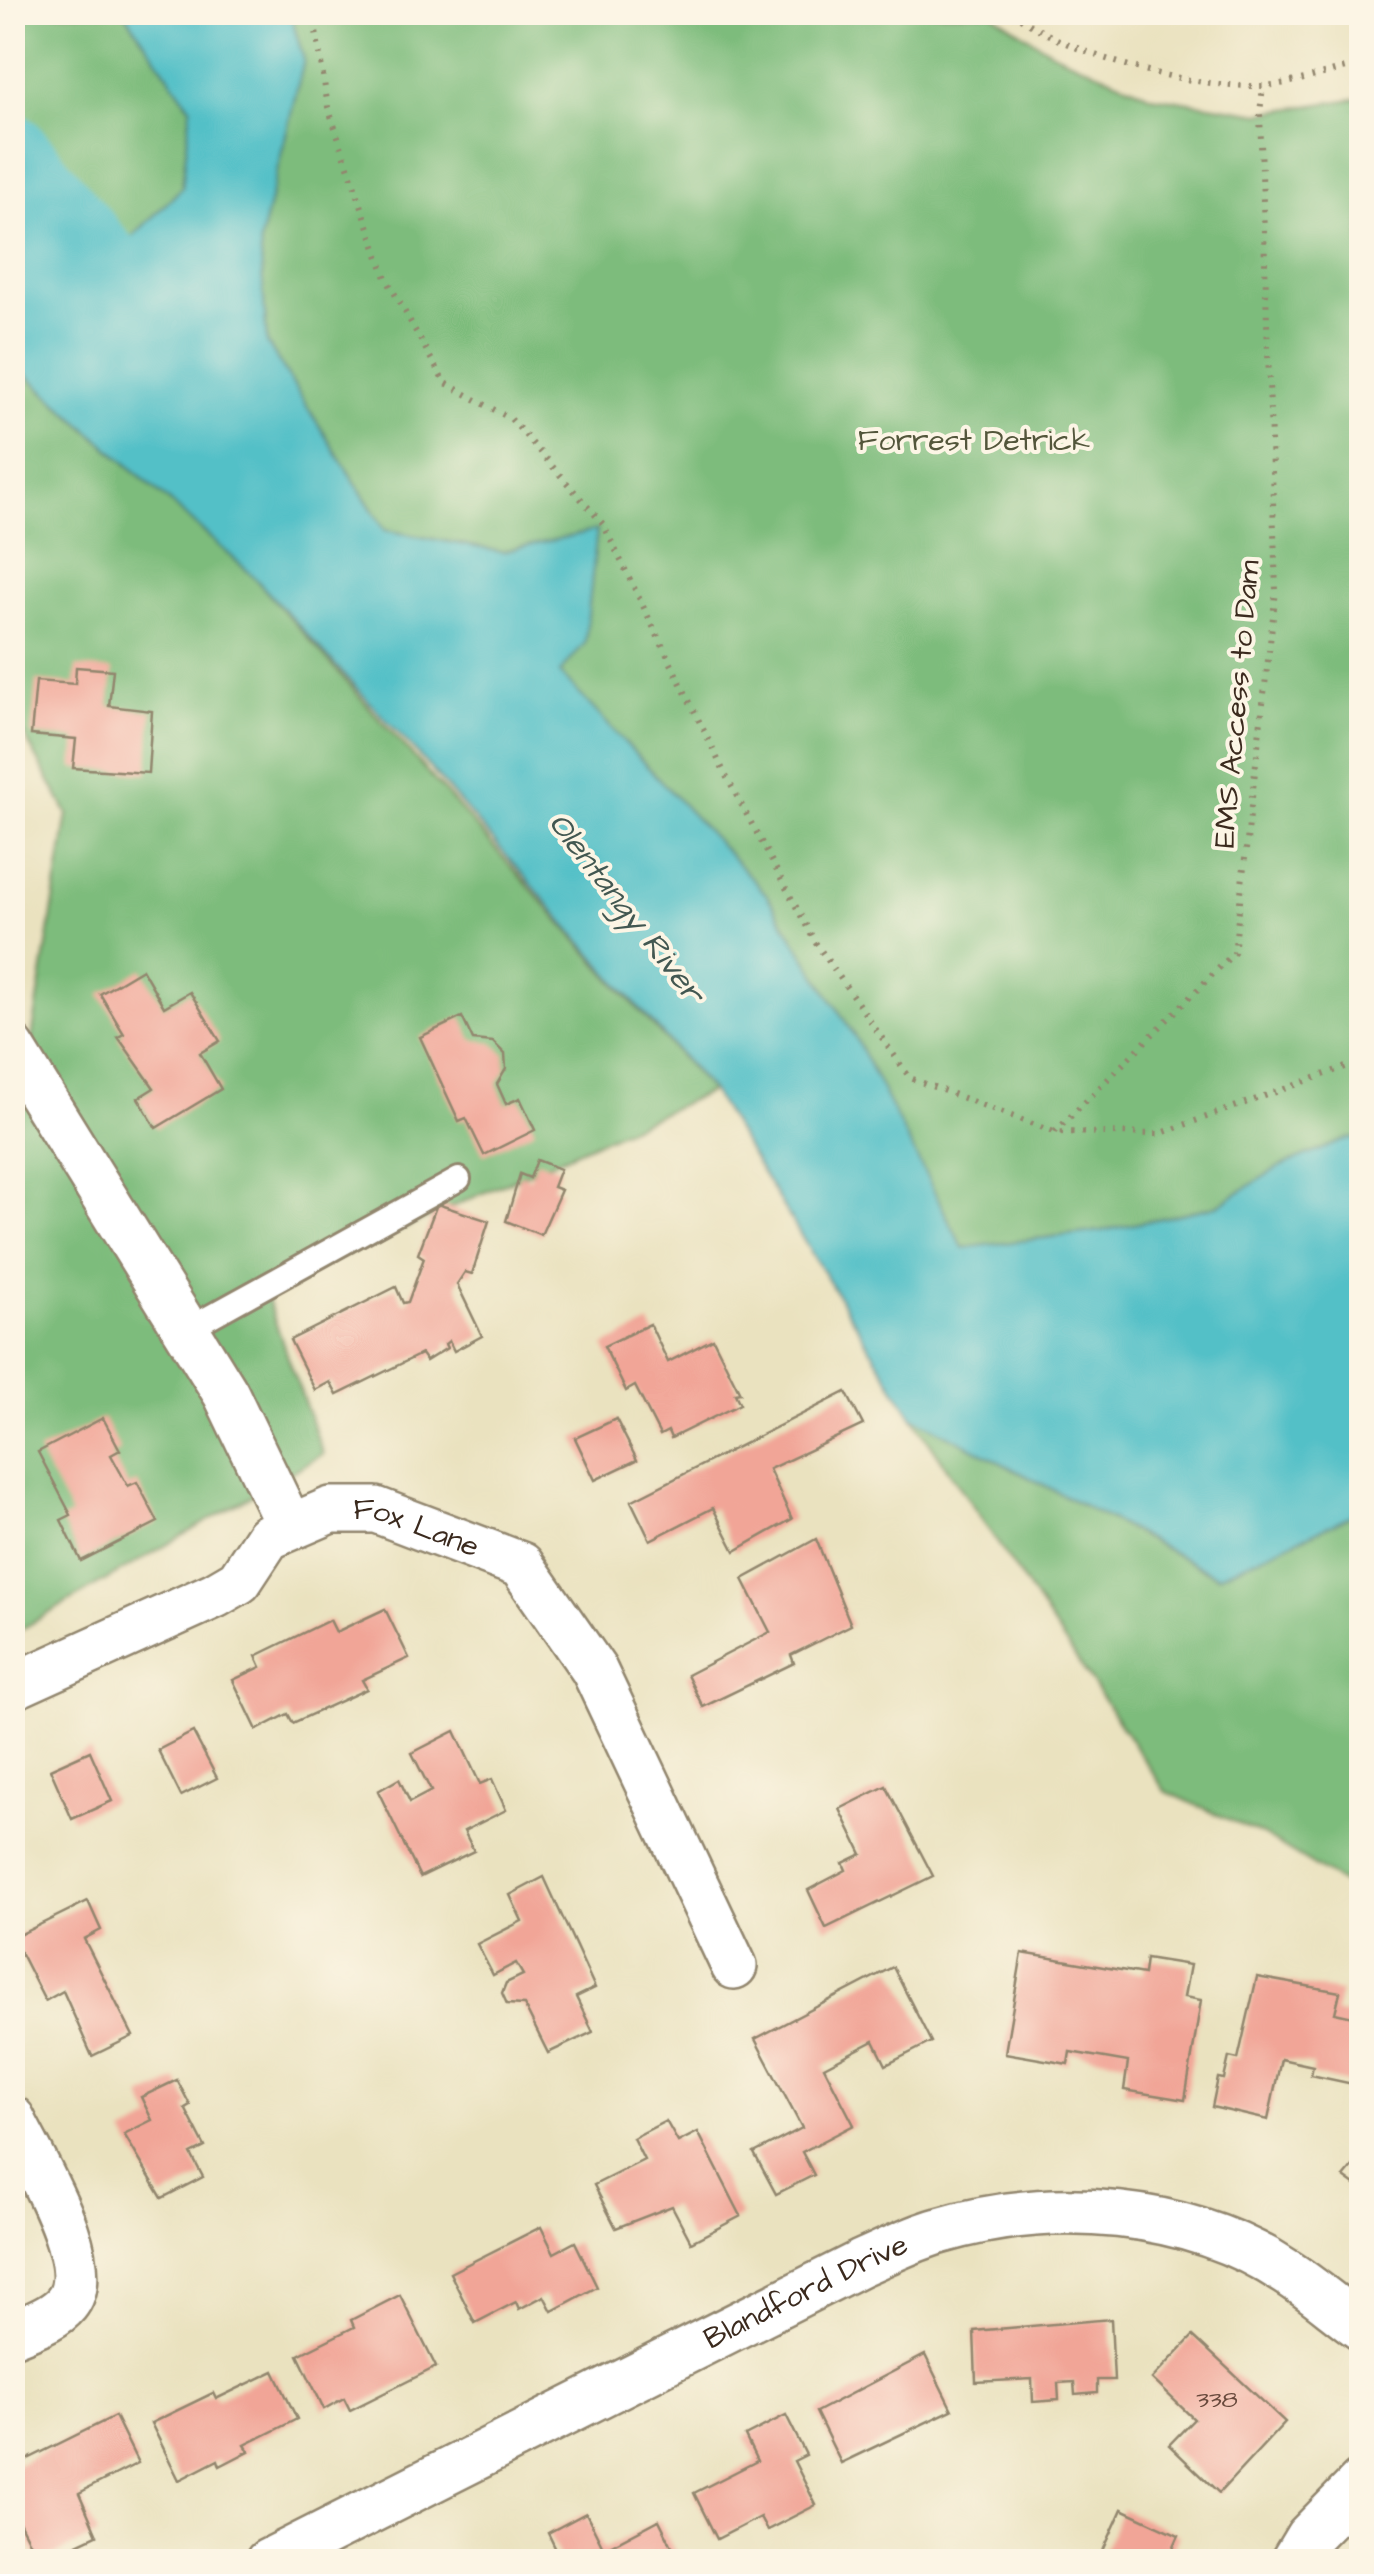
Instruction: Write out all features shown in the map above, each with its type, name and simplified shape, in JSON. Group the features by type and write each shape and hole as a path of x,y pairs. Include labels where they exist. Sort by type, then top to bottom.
{"street":[{"path":"12,1048 226,1394 288,1525 268,1537 240,1581 12,1687"},
{"name":"Fox Lane","path":"288,1525 331,1510 376,1510 521,1565 594,1670 734,1966"},
{"path":"12,2119 68,2235 77,2269 76,2289 66,2306 12,2334"},
{"name":"Blandford Drive","path":"268,2562 861,2263 938,2231 1008,2216 1077,2212 1126,2216 1215,2238 1288,2272 1362,2328"},
{"path":"1294,2562 1308,2537 1362,2482"}],"lane":[{"path":"186,1330 459,1179"}],"path":[{"path":"313,12 328,107 386,278 444,382 511,419 603,524 725,774 814,942 910,1078 1054,1132 1159,1134 1362,1061"},
{"path":"1012,12 1036,31 1146,73 1264,86 1362,64"},
{"name":"EMS Access to Dam","path":"1054,1132 1234,953 1276,591 1260,113 1264,86"}],"green space":[{"path":"12,13 125,13 191,108 182,188 126,243 40,231 13,191"},
{"name":"Forrest Detrick","path":"290,13 992,13 1052,52 1152,96 1260,113 1361,98 1361,1140 1350,1138 1281,1166 1217,1206 1102,1231 963,1248 855,1037 766,894 560,673 597,531 502,552 385,530 267,343 260,241 304,60"},
{"path":"12,363 249,572 711,1091 264,1291 323,1454 13,1634 13,1156 68,814 13,715"},
{"path":"912,1416 1217,1576 1361,1511 1361,1894 1261,1834 1165,1791"}],"water":[{"path":"125,13 290,13 304,60 260,241 267,343 385,530 502,552 597,530 585,643 560,673 766,894 855,1037 963,1248 1102,1231 1217,1206 1281,1166 1350,1138 1361,1140 1361,1511 1218,1576 912,1416 711,1090 413,749 249,572 13,363 13,191 40,231 126,243 182,188 191,108"}],"building":[{"path":"76,667 113,670 109,706 152,711 148,773 73,768 76,739 31,735 36,681 75,684"},
{"path":"142,969 164,1007 190,992 220,1041 200,1053 221,1089 156,1128 138,1098 154,1088 118,1037 124,1034 100,994"},
{"path":"462,1017 473,1040 493,1042 505,1054 506,1069 497,1084 506,1104 520,1098 535,1130 484,1155 466,1118 459,1121 420,1037"},
{"path":"537,1160 560,1169 553,1187 561,1190 541,1235 506,1221 520,1174 530,1178"},
{"path":"437,1204 489,1221 472,1274 465,1272 457,1284 482,1336 454,1351 449,1341 445,1344 447,1348 426,1361 421,1354 337,1395 330,1382 315,1390 290,1340 396,1287 403,1303 408,1302 424,1258 418,1254"},
{"path":"650,1324 668,1362 713,1339 740,1393 735,1394 740,1404 671,1438 668,1431 660,1435 635,1386 626,1391 604,1346"},
{"path":"846,1392 863,1425 769,1469 792,1519 735,1551 713,1508 650,1540 631,1501"},
{"path":"103,1418 120,1450 111,1455 128,1486 137,1482 158,1522 81,1561 61,1520 71,1515 38,1452"},
{"path":"616,1419 637,1460 595,1480 575,1438"},
{"path":"816,1539 851,1625 791,1655 794,1663 703,1707 687,1675 770,1632 743,1579"},
{"path":"385,1609 409,1658 362,1680 367,1689 293,1723 288,1714 257,1730 233,1680 261,1667 256,1656 330,1620 336,1632"},
{"path":"455,1731 480,1784 492,1779 506,1810 464,1831 474,1851 420,1877 378,1791 399,1779 410,1802 431,1791 412,1753"},
{"path":"193,1732 217,1778 181,1796 158,1750"},
{"path":"90,1751 112,1801 72,1819 50,1769"},
{"path":"886,1786 933,1876 826,1928 808,1890 846,1870 843,1863 862,1854 840,1809"},
{"path":"544,1877 595,1988 576,1997 593,2032 548,2053 524,2005 507,2004 502,1993 506,1983 523,1975 516,1963 493,1975 477,1944 522,1921 510,1895"},
{"path":"88,1901 101,1930 84,1939 133,2036 92,2056 63,1991 45,2001 13,1938"},
{"path":"1022,1953 1144,1974 1146,1958 1190,1965 1184,1997 1201,2000 1185,2100 1124,2090 1128,2062 1070,2052 1068,2064 1005,2053"},
{"path":"893,1967 931,2042 886,2065 874,2041 824,2067 854,2125 802,2152 814,2175 776,2194 754,2153 802,2128 755,2039"},
{"path":"1257,1977 1340,1992 1335,2013 1362,2019 1362,2086 1311,2075 1313,2066 1281,2059 1268,2120 1212,2107 1218,2078 1224,2079 1229,2057 1238,2059"},
{"path":"177,2080 190,2105 185,2108 205,2147 191,2154 203,2177 162,2198 124,2134 152,2120 141,2097"},
{"path":"666,2121 678,2142 698,2132 741,2216 691,2242 672,2206 616,2228 594,2185 644,2160 633,2138"},
{"path":"1362,2155 1362,2190 1344,2177"},
{"path":"541,2227 554,2253 575,2242 597,2287 552,2311 544,2296 519,2309 516,2302 475,2323 450,2273"},
{"path":"400,2295 436,2367 350,2410 344,2398 324,2409 298,2355 354,2327 351,2320"},
{"path":"1111,2319 1114,2380 1097,2380 1097,2393 1075,2395 1074,2382 1058,2383 1059,2400 1033,2402 1032,2379 976,2382 974,2331"},
{"path":"1193,2336 1285,2422 1219,2493 1169,2445 1194,2419 1152,2379"},
{"path":"925,2355 952,2410 841,2463 816,2412"},
{"path":"274,2371 297,2419 245,2445 249,2451 220,2466 218,2460 179,2480 151,2423 213,2393 216,2399"},
{"path":"786,2415 806,2455 794,2461 816,2505 767,2530 760,2517 717,2539 694,2493 757,2461 745,2436"},
{"path":"115,2416 138,2463 79,2493 97,2535 39,2562 12,2508 12,2467"},
{"path":"1122,2509 1179,2535 1167,2562 1098,2562"},
{"path":"586,2513 604,2549 659,2520 680,2562 562,2562 548,2533"}],"waterway":[{"name":"Olentangy River","path":"12,149 149,314"}]}
